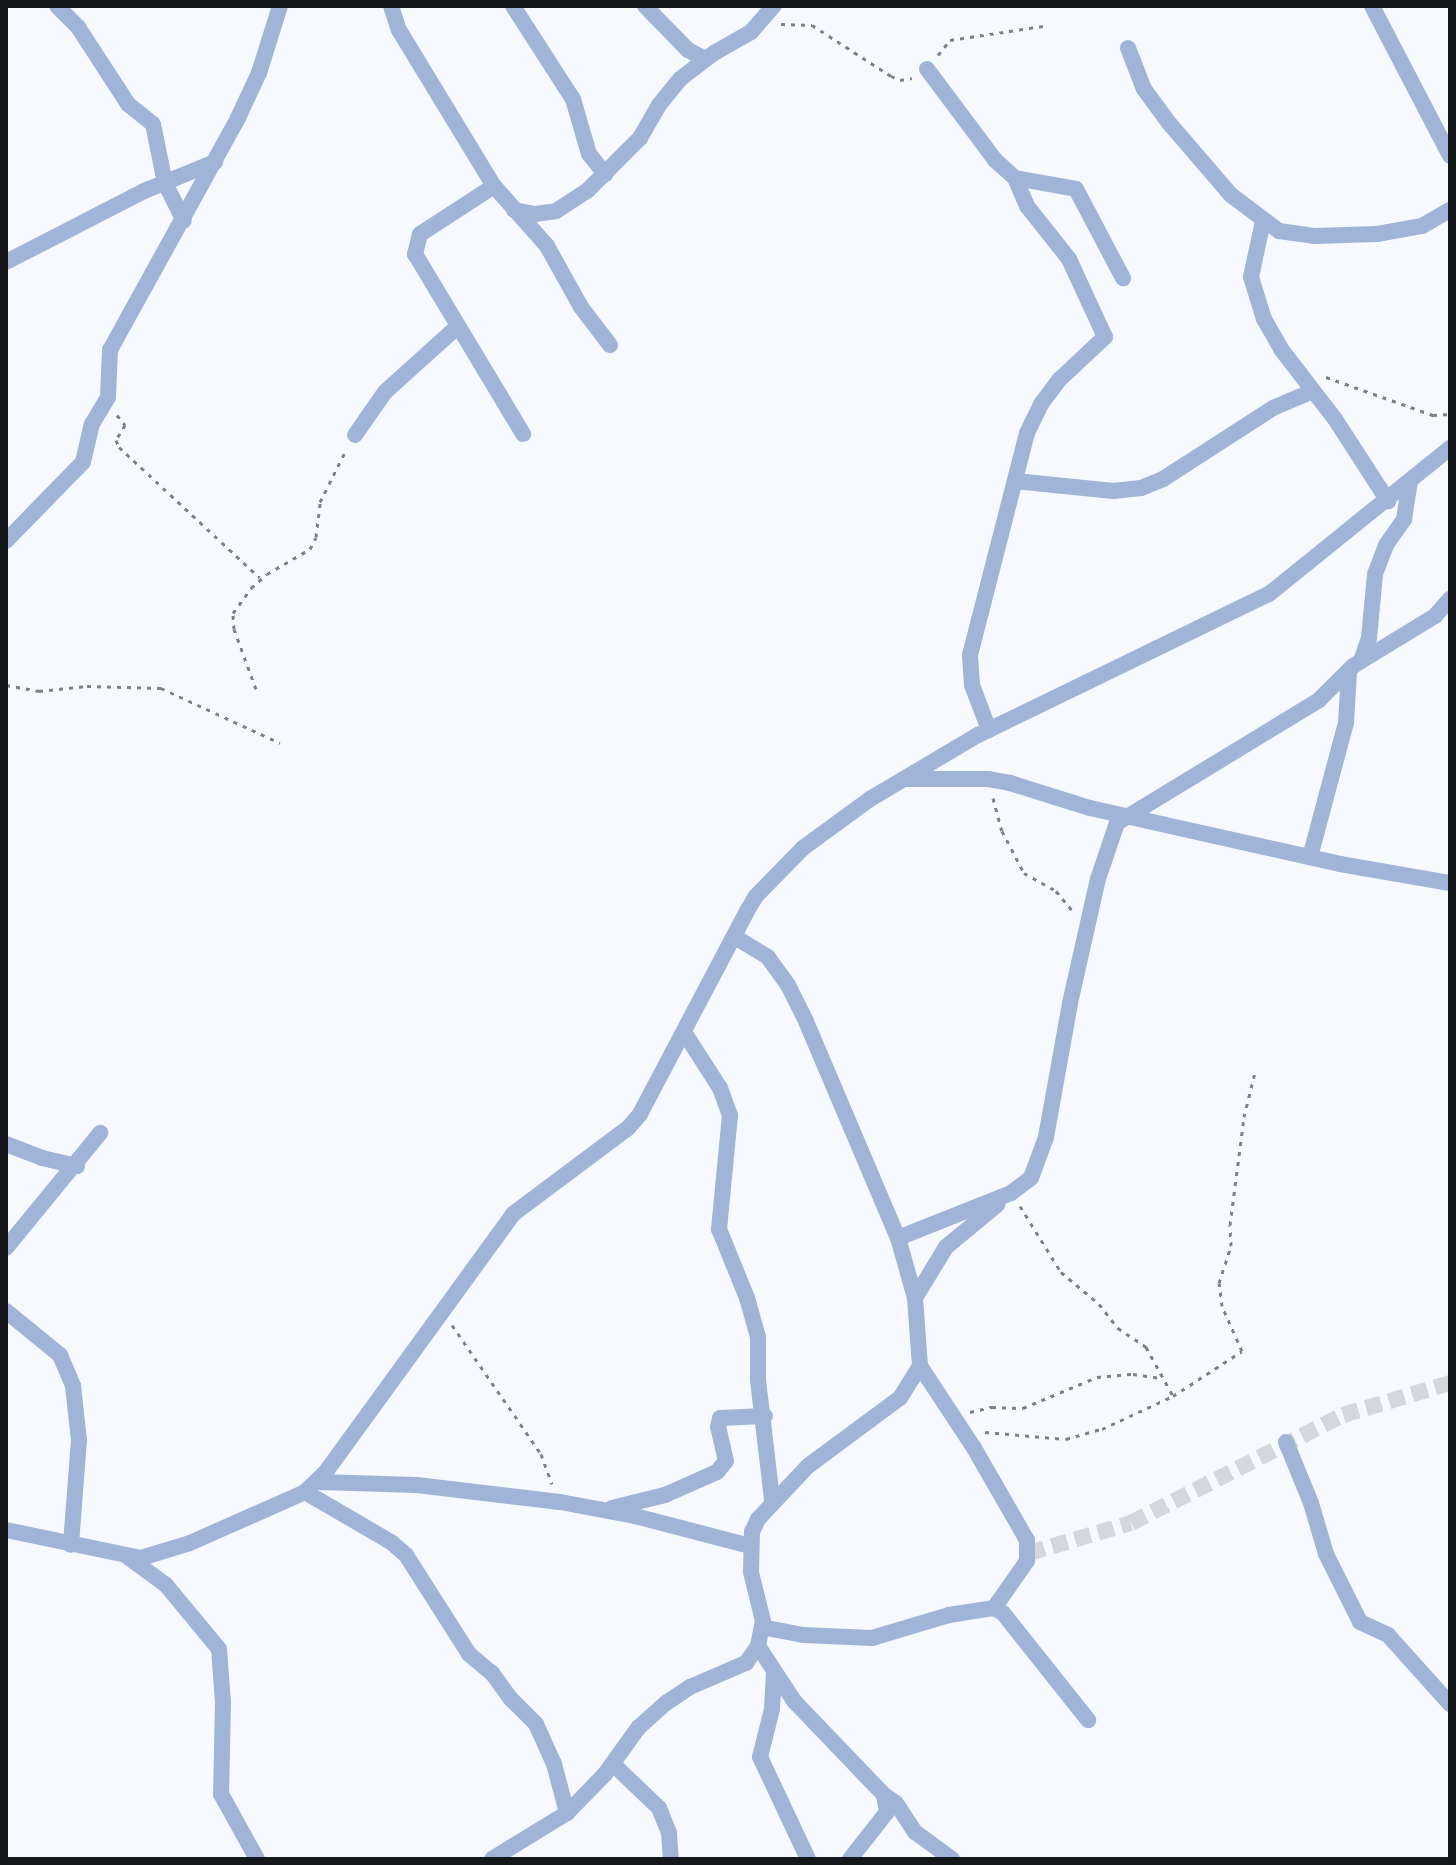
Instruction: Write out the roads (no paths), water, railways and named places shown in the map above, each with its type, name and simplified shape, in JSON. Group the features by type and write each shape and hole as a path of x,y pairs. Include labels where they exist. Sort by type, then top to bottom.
{"street":[{"path":"57,6 78,27 128,104 153,124 165,183 184,221"},
{"path":"6,541 37,506 78,470 86,455 92,424 109,393 108,355 184,221 259,73 280,6"},
{"path":"391,6 399,30 494,186 547,246 581,307 610,345"},
{"path":"513,6 573,99 589,154 605,174"},
{"path":"645,6 688,50 705,59"},
{"path":"512,210 535,214 556,211 605,174 640,138 674,87 705,59 757,25 774,6"},
{"path":"1372,6 1450,156"},
{"path":"1128,48 1144,89 1169,123 1231,195 1263,221 1288,234 1377,234 1422,226 1450,210"},
{"path":"927,69 995,160 1015,178 1027,206 1069,259 1105,337 1068,370 1041,404 1027,433 978,612 970,655 972,685 989,730"},
{"path":"6,262 165,183 215,162"},
{"path":"1015,178 1076,189 1123,278"},
{"path":"494,186 420,234 415,243 415,254 457,327 503,395 523,434"},
{"path":"1263,221 1252,262 1254,293 1281,349 1388,501"},
{"path":"355,435 385,392 457,327"},
{"path":"1015,481 1113,491 1141,488 1163,479 1273,408 1313,391"},
{"path":"311,1487 513,1214 628,1128 640,1114 756,896 803,848 903,779 989,730 1269,594 1450,448"},
{"path":"1310,857 1343,737 1355,666 1369,638 1375,574 1386,545 1404,519 1410,482"},
{"path":"915,1298 946,1247 1031,1178 1046,1137 1086,930 1117,823 1280,726 1326,695 1355,666 1435,616 1450,599"},
{"path":"903,779 988,779 1125,816 1310,857 1450,883"},
{"path":"735,937 768,957 788,985 898,1238 915,1298 920,1366 1027,1540 1027,1561 994,1608"},
{"path":"684,1032 720,1088 730,1115 730,1142 720,1191 719,1229 747,1298 758,1337 758,1380 765,1416 772,1499"},
{"path":"6,1248 77,1166 100,1133"},
{"path":"6,1144 42,1158 77,1166"},
{"path":"898,1238 1012,1192"},
{"path":"6,1311 60,1355 73,1386 79,1440 71,1545"},
{"path":"492,1859 567,1813 613,1764 638,1728 666,1703 690,1687 743,1665 758,1646 762,1627 750,1546 758,1519 772,1499 808,1466 888,1409 909,1388 920,1366"},
{"path":"606,1509 665,1495 717,1472 726,1461 718,1427 720,1418 765,1416"},
{"path":"1286,1442 1311,1503 1326,1554 1360,1622 1388,1635 1450,1704"},
{"path":"6,1530 128,1557 163,1553 190,1543 311,1487 417,1485 606,1509 750,1546"},
{"path":"311,1487 406,1555 469,1654 492,1673 515,1704 536,1724 554,1764 567,1813"},
{"path":"128,1557 166,1585 219,1649 223,1702 221,1794 257,1859"},
{"path":"762,1627 803,1635 872,1638 949,1615 994,1608 1003,1613 1088,1720"},
{"path":"758,1646 794,1701 884,1795 896,1803 915,1832 952,1859"},
{"path":"774,1671 772,1709 760,1757 808,1859"},
{"path":"613,1764 659,1808 669,1833 671,1859"},
{"path":"850,1859 887,1812 884,1795"}],"tunnel":[{"path":"1029,1553 1131,1523 1343,1415 1450,1383"}]}
